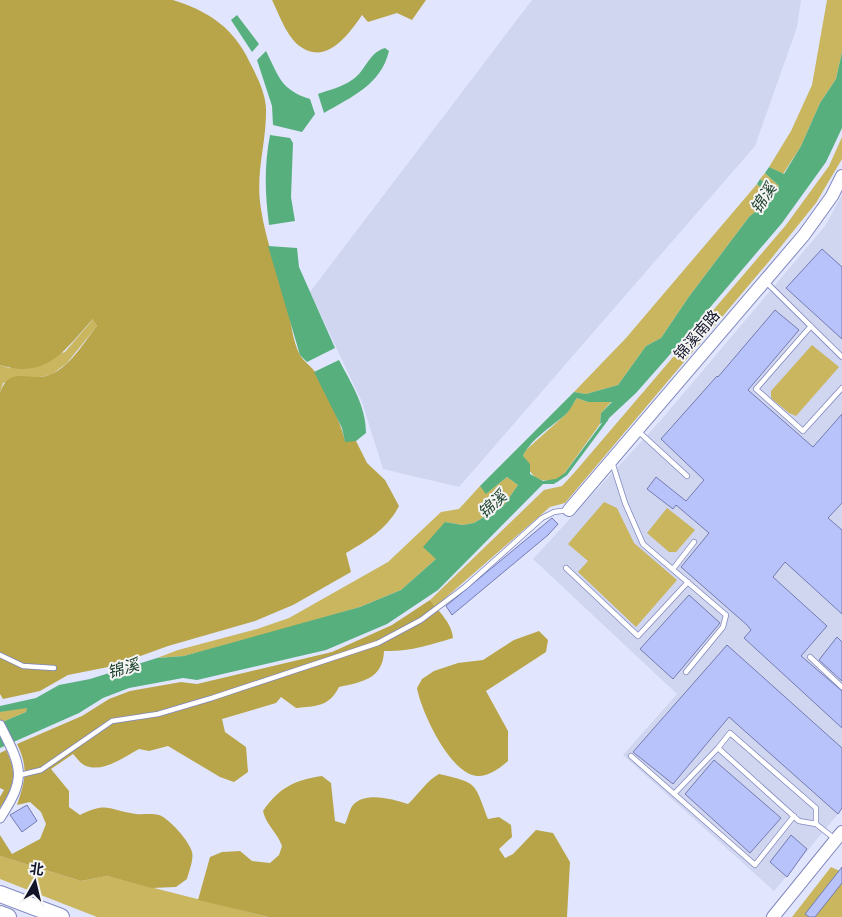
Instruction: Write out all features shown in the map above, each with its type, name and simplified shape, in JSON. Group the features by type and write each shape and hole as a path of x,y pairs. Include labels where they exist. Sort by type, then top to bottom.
{"highway":[{"path":"0,894 61,917"},
{"path":"0,914 8,917"}],"street":[{"name":"锦溪南路","path":"569,510 804,235 842,176"},
{"path":"0,725 12,749 20,775 16,794 0,818"},
{"path":"773,917 839,836"}],"lane":[{"path":"765,281 842,357"},
{"path":"811,326 756,389 803,430 842,388"},
{"path":"637,430 687,476"},
{"path":"611,460 625,503 643,544 726,614 723,628 686,672"},
{"path":"20,775 40,770 112,721 158,714 378,643 421,620 465,587 542,518 554,512 569,510"},
{"path":"673,569 694,542"},
{"path":"566,568 638,636 688,582"},
{"path":"0,655 22,666 54,668"},
{"path":"810,657 842,687"},
{"path":"675,793 730,733 816,808 816,824"},
{"path":"718,748 799,821 816,824 839,836"},
{"path":"631,756 755,865 794,816"}],"shaded area":[{"path":"0,0 173,0 196,9 216,20 240,44 259,82 266,105 259,196 263,221 287,304 297,349 315,372 336,416 345,441 356,441 367,463 385,480 399,506 383,528 346,553 351,572 293,605 255,621 168,646 113,666 68,675 40,691 3,699 0,694 0,393 4,384 15,376 44,376 59,370 72,359 97,326 93,319 64,351 43,365 17,369 0,365"},
{"path":"272,0 426,0 412,20 397,13 368,22 362,15 351,31 336,45 328,50 311,52 301,47 292,38"},
{"path":"532,0 801,0 797,27 755,146 459,487 383,469 362,402 310,292"},
{"path":"827,0 842,0 842,52 836,79 820,103 801,146 783,174 769,167 791,131 812,85"},
{"path":"237,15 259,44 252,52 231,20"},
{"path":"385,48 389,51 385,63 372,81 364,89 324,113 318,94 352,80 379,50"},
{"path":"266,51 278,75 287,87 310,99 315,114 302,132 273,125 272,106 257,60"},
{"path":"842,52 842,128 826,162 782,223 636,393 607,420 600,424 601,413 612,402 588,402 577,398 567,413 531,444 523,456 530,464 530,474 543,481 561,478 554,484 543,484 438,590 387,624 326,650 197,680 183,678 129,688 103,698 79,713 0,748 0,723 26,712 27,708 0,712 0,706 36,698 59,685 90,679 157,658 184,656 360,607 401,590 436,559 423,547 445,522 463,525 474,523 504,505 518,485 507,477 486,494 480,486 574,392 586,394 618,385 646,346 661,338 688,298 749,217 772,198 757,184 760,179 776,192 779,186 765,173 769,167 784,174 801,146 820,103 836,79"},
{"path":"270,135 290,138 293,143 291,197 295,221 269,225 266,180"},
{"path":"842,137 842,159 816,203 565,503 550,507 435,607 430,600 544,490 562,486 574,473 786,225 829,166"},
{"path":"765,173 779,186 776,193 760,179"},
{"path":"757,184 773,198 749,217 688,298 661,338 646,346 618,385 586,394 574,392 626,338"},
{"path":"842,195 842,809 774,891 623,755 677,694 533,559 661,420 825,226"},
{"path":"268,246 297,248 299,267 335,348 307,362 300,355"},
{"path":"94,318 97,326 67,363 51,375 3,383 0,393 0,365 9,368 65,352"},
{"path":"812,345 839,367 796,416 789,413 771,398 771,391"},
{"path":"339,360 357,395 363,413 366,433 356,441 345,442 342,428 314,372"},
{"path":"577,398 588,402 612,401 601,413 600,424 561,478 546,481 536,478 529,470 523,456 526,450 566,414"},
{"path":"507,477 518,485 504,505 474,523 463,525 445,522 436,559 401,590 360,607 268,634 184,656 157,658 178,650 257,629 289,618 388,562 441,512 459,509 480,486 487,493"},
{"path":"604,502 617,508 634,543 677,580 636,627 578,572 588,561 568,544"},
{"path":"667,508 695,530 676,552 669,552 647,533"},
{"path":"430,600 448,623 453,638 410,649 384,651 380,668 370,678 339,687 331,698 321,704 296,708 281,697 276,703 222,719 225,732 246,747 248,772 234,782 220,777 168,746 149,751 139,749 120,760 98,767 84,765 73,754 51,769 69,791 69,807 80,815 102,807 136,814 159,815 173,825 187,842 192,855 187,879 176,887 152,888 107,876 81,881 0,856 0,835 12,854 40,839 46,824 41,812 30,802 17,805 22,789 24,768 17,744 82,716 109,699 130,691 181,682 197,684 332,652 392,625"},
{"path":"539,631 548,640 546,652 486,691 508,731 508,761 490,774 477,776 467,773 457,765 438,740 424,711 417,688 422,679 434,671 458,663 483,660 514,640"},
{"path":"28,707 26,712 0,723 0,712"},
{"path":"6,750 12,766 13,780 9,793 0,808 0,797 4,790 0,788 0,753"},
{"path":"439,774 468,782 477,791 488,819 499,817 511,825 512,837 499,849 505,858 513,854 536,830 553,833 570,862 567,917 268,917 198,900 210,857 222,852 240,851 252,861 270,863 279,855 282,846 263,811 275,796 288,786 303,780 322,776 331,783 335,821 345,824 353,805 358,801 365,798 379,797 408,804 426,784"},
{"path":"0,856 81,881 107,876 268,917 97,917 0,879"},
{"path":"831,867 842,872 842,917 792,917"}],"building":[{"path":"822,249 842,267 842,339 786,288"},
{"path":"775,310 799,330 748,390 813,447 842,414 842,503 828,518 842,530 842,614 785,562 773,577 827,626 801,656 842,691 842,728 744,638 751,630 747,625 681,567 709,533 676,505 673,509 647,489 656,477 686,501 704,480 661,439 718,377"},
{"path":"552,518 558,524 548,535 452,615 446,606"},
{"path":"689,595 720,623 673,679 640,649"},
{"path":"837,637 842,642 842,681 819,660"},
{"path":"727,645 842,748 842,808 838,814 729,717 673,784 633,752"},
{"path":"714,760 781,818 750,853 685,794"},
{"path":"27,805 37,821 22,832 10,815"},
{"path":"791,835 807,849 787,877 770,862"},
{"path":"842,867 842,883 815,917 809,917 805,914"}],"waterway":[{"name":"锦溪","path":"556,481 566,474 607,419"}]}
